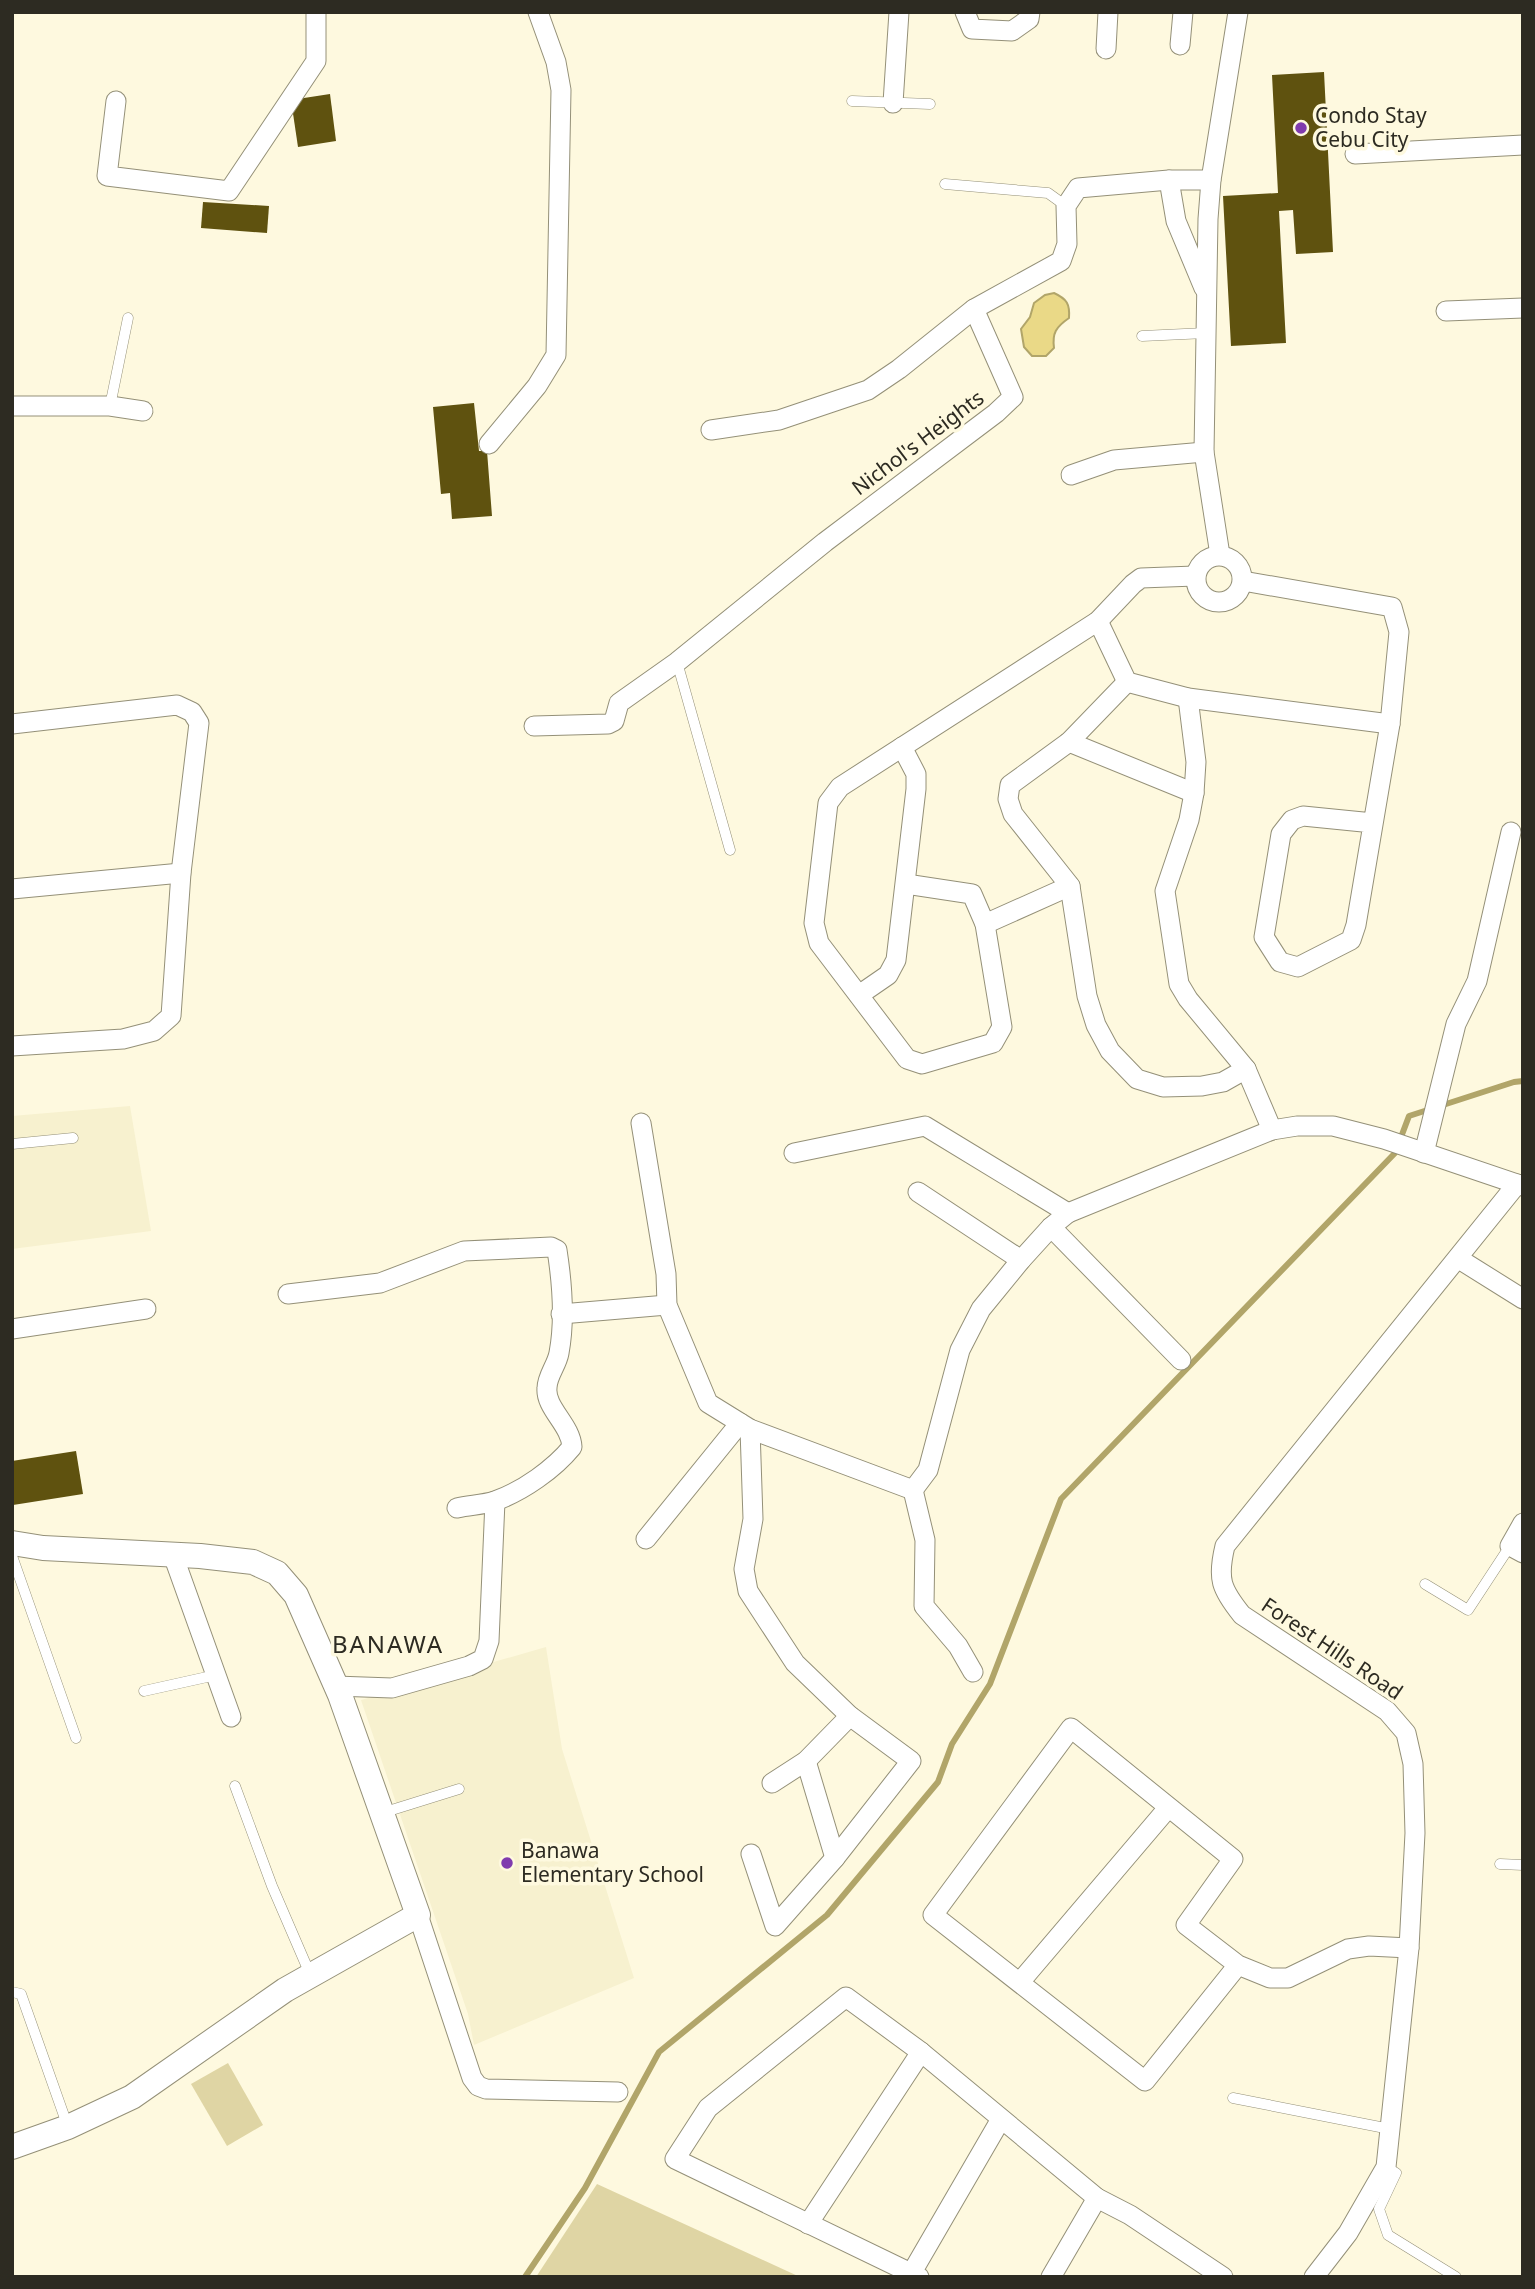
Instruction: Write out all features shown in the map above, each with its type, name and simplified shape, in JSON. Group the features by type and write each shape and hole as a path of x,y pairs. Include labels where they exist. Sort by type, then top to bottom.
{"street":[{"path":"116,101 107,176 229,191 316,61 316,12"},
{"path":"489,444 537,386 556,355 561,90 556,62 538,12"},
{"path":"893,103 899,12"},
{"path":"965,12 972,29 1012,32 1029,19 1030,12"},
{"path":"1106,49 1108,12"},
{"path":"1180,45 1183,12"},
{"path":"1220,555 1205,453 1207,295 1211,180 1238,12"},
{"path":"1355,154 1523,145"},
{"path":"711,430 779,420 868,390 900,369 974,309 1061,261 1067,244 1066,206 1078,188 1169,180 1211,180"},
{"path":"1169,180 1176,221 1207,295"},
{"path":"1446,311 1523,308"},
{"name":"Nichol's Heights","path":"534,726 608,724 617,716 619,703 677,662 825,542 996,413 1013,397 974,309"},
{"path":"12,407 110,406 144,411"},
{"path":"1071,475 1114,460 1205,453"},
{"path":"1220,555 1233,559 1241,569 1243,581 1237,595 1224,603 1209,601 1198,591 1195,576 1200,565 1209,557 1220,555"},
{"path":"906,884 972,894 985,925 1002,1027 993,1043 922,1063 907,1059 819,943 814,923 828,803 840,788 1098,621 1141,578 1195,576"},
{"path":"1243,581 1392,607 1399,632 1390,724 1356,925 1351,940 1298,967 1280,962 1264,937 1281,834 1292,820 1303,816 1373,823"},
{"path":"1098,621 1127,682 1188,698 1390,724"},
{"path":"1127,682 1069,742 1010,785 1008,799 1013,814 1070,886 1087,996 1096,1025 1110,1051 1137,1079 1163,1087 1202,1086 1223,1082 1246,1069"},
{"path":"1188,698 1196,762 1194,793 1189,820 1164,891 1179,984 1188,999 1246,1069 1272,1130"},
{"path":"12,724 177,705 192,712 198,723 181,873 171,1016 154,1031 123,1039 12,1046"},
{"path":"1069,742 1194,793"},
{"path":"859,995 888,975 896,960 916,774 902,747"},
{"path":"1420,1151 1436,1106 1456,1024 1477,981 1511,832"},
{"path":"12,890 181,873"},
{"path":"985,925 1070,886"},
{"path":"641,1123 666,1274 667,1305 708,1403 745,1426 914,1490"},
{"path":"794,1153 925,1126 1068,1213"},
{"path":"973,1672 958,1646 924,1606 926,1540 914,1490 928,1470 960,1350 981,1309 1051,1227 1068,1213 1272,1130 1297,1126 1333,1126 1384,1139 1520,1185"},
{"name":"Forest Hills Road","path":"1314,2277 1348,2233 1386,2167 1409,1948 1415,1833 1413,1764 1406,1733 1387,1711 1242,1615 1224,1593 1220,1566 1226,1546 1520,1185"},
{"path":"918,1192 1021,1260"},
{"path":"1051,1227 1181,1360"},
{"path":"288,1294 380,1283 464,1251 551,1247 557,1250 561,1314 559,1353 547,1389 549,1401 572,1436 572,1447 559,1463 537,1479 495,1501 457,1508"},
{"path":"1459,1259 1523,1299"},
{"path":"561,1314 667,1305"},
{"path":"12,1329 146,1309"},
{"path":"646,1539 745,1426"},
{"path":"745,1426 752,1519 744,1569 748,1591 795,1663 850,1716 911,1761 835,1858 775,1926 751,1854"},
{"path":"335,1686 393,1688 469,1666 483,1659 488,1648 495,1501"},
{"path":"1516,1550 1523,1523"},
{"path":"12,1543 43,1548 253,1562 276,1573 296,1595 335,1686 418,1915 472,2078 478,2086 486,2089 618,2092"},
{"path":"173,1555 231,1717"},
{"path":"772,1783 806,1761 850,1716"},
{"path":"1238,1965 1145,2081 933,1915 1071,1728 1233,1859 1186,1925 1238,1965 1270,1978 1288,1978 1348,1949 1370,1946 1409,1948"},
{"path":"806,1761 835,1858"},
{"path":"1020,1982 1168,1808"},
{"path":"12,2147 68,2127 132,2097 285,1990 418,1915"},
{"path":"1001,2119 915,2275 675,2159 708,2108 846,1997 921,2052 1097,2198 1130,2215 1223,2277"},
{"path":"808,2224 921,2052"},
{"path":"1051,2277 1097,2198"}],"lane":[{"path":"852,101 930,104"},
{"path":"946,184 1048,193 1066,206"},
{"path":"110,406 128,318"},
{"path":"1142,336 1206,333"},
{"path":"677,662 730,850"},
{"path":"12,1144 73,1138"},
{"path":"1425,1584 1468,1610 1516,1550"},
{"path":"12,1556 76,1738"},
{"path":"144,1692 216,1675"},
{"path":"235,1786 272,1886 310,1976"},
{"path":"382,1813 459,1789"},
{"path":"1500,1864 1523,1865"},
{"path":"12,1992 21,1994 68,2127"},
{"path":"1233,2098 1390,2129"},
{"path":"1386,2167 1396,2173 1379,2209 1388,2235 1455,2277"}],"shaded area":[{"path":"1054,293 1067,302 1069,318 1056,331 1054,348 1046,356 1032,356 1024,347 1021,329 1030,317 1034,303 1045,295"},
{"path":"130,1106 151,1231 12,1249 12,1116"},
{"name":"Banawa Elementary School","path":"546,1647 562,1749 634,1978 474,2045 468,2014 361,1700"},
{"path":"228,2063 263,2125 227,2146 191,2084"},
{"path":"597,2184 800,2277 536,2277"}],"building":[{"path":"1324,72 1333,252 1296,254 1293,210 1279,211 1286,343 1231,346 1223,196 1278,193 1272,75"},
{"path":"330,94 336,141 298,147 291,100"},
{"path":"203,202 269,206 267,233 201,228"},
{"path":"474,403 479,451 487,451 492,516 452,519 450,493 441,494 433,407"},
{"path":"76,1451 83,1494 13,1505 12,1461"}],"waterway":[{"path":"525,2277 585,2188 659,2052 827,1915 938,1782 952,1744 990,1684 1061,1499 1395,1153 1409,1116 1523,1081"}],"place":[{"name":"Condo Stay Cebu City","path":"1301,128"},
{"name":"Banawa Elementary School","path":"507,1863"}],"district":[{"name":"BANAWA","path":"388,1645"}]}
